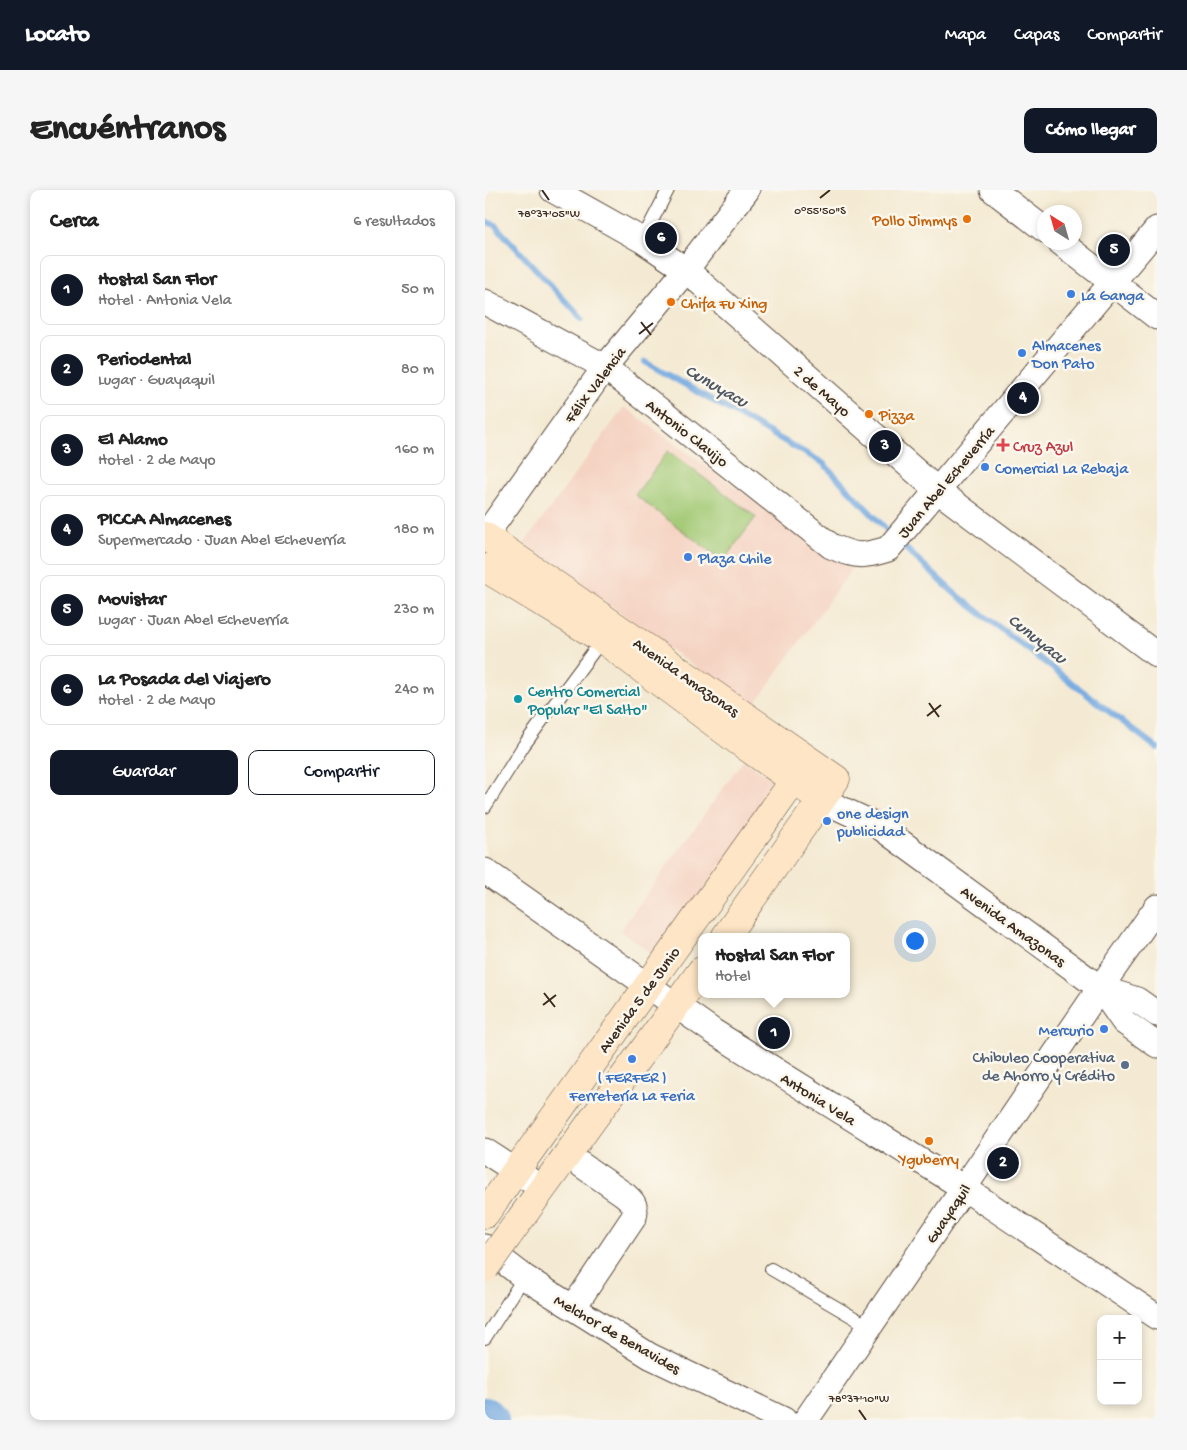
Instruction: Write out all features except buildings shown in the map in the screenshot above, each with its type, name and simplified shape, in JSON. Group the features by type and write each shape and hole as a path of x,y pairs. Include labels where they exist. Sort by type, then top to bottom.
{"main road":[{"name":"Avenida Amazonas","path":"485,536 608,632 829,790"},
{"name":"Avenida Amazonas","path":"485,568 608,632"},
{"name":"Avenida 5 de Junio","path":"485,1214 801,771"},
{"path":"728,933 829,790"},
{"path":"485,1268 497,1242 567,1155 698,975"}],"street":[{"name":"2 de Mayo","path":"553,190 641,240 686,270 937,490 1157,655"},
{"name":"Félix Valencia","path":"485,536 605,367 686,270 747,190"},
{"path":"993,190 1037,224"},
{"name":"Juan Abel Echeverría","path":"887,549 1157,229"},
{"path":"1070,250 1157,317"},
{"name":"Antonio Clavijo","path":"485,302 605,367 831,546 848,553 868,555 887,549"},
{"name":"Avenida Amazonas","path":"829,790 1100,988 1125,1022 1157,1045"},
{"name":"Antonia Vela","path":"485,871 722,1038 964,1188 1157,1317"},
{"name":"Guayaquil","path":"806,1420 1157,907"},
{"name":"Avenida Amazonas","path":"1100,988 1137,1000 1157,1014"},
{"path":"485,1151 542,1188"},
{"path":"567,1155 625,1195 633,1202 636,1210 634,1217 573,1308"},
{"name":"Melchor de Benavides","path":"497,1242 524,1276 650,1356 785,1420"}],"lane":[{"path":"641,240 668,190"},
{"path":"485,807 524,745 608,632"},
{"path":"771,1270 870,1327"},
{"path":"485,1338 524,1276"}],"shaded area":[{"name":"Plaza Chile","path":"624,407 851,570 752,708 524,544"},
{"path":"744,759 779,784 656,956 620,931"}],"green space":[{"path":"668,451 756,517 723,561 635,495"}],"waterway":[{"name":"Cunuyacu","path":"485,221 495,225 582,319"},
{"name":"Cunuyacu","path":"645,362 823,463 888,531"},
{"name":"Cunuyacu","path":"904,547 953,592 1157,748"},
{"path":"485,1416 490,1420"}],"place":[{"name":"Pollo Jimmys","path":"967,219"},
{"name":"La Posada del Viajero","path":"661,238"},
{"name":"Movistar","path":"1114,250"},
{"name":"La Ganga","path":"1071,294"},
{"name":"Chifa Fu Xing","path":"671,302"},
{"name":"Almacenes Don Pato","path":"1022,353"},
{"name":"PICCA Almacenes","path":"1023,398"},
{"name":"Pizza","path":"869,414"},
{"name":"Cruz Azul","path":"1003,445"},
{"name":"El Alamo","path":"885,446"},
{"name":"Comercial La Rebaja","path":"985,467"},
{"name":"Plaza Chile","path":"688,557"},
{"name":"Centro Comercial Popular \"El Salto\"","path":"518,699"},
{"name":"one design publicidad","path":"827,821"},
{"name":"Mercurio","path":"1104,1029"},
{"name":"Hostal San Flor","path":"774,1033"},
{"name":"( FERFER ) Ferretería La Feria","path":"632,1059"},
{"name":"Chibuleo Cooperativa de Ahorro y Crédito","path":"1125,1065"},
{"name":"Yguberry","path":"929,1141"},
{"name":"Periodental","path":"1003,1163"}]}
